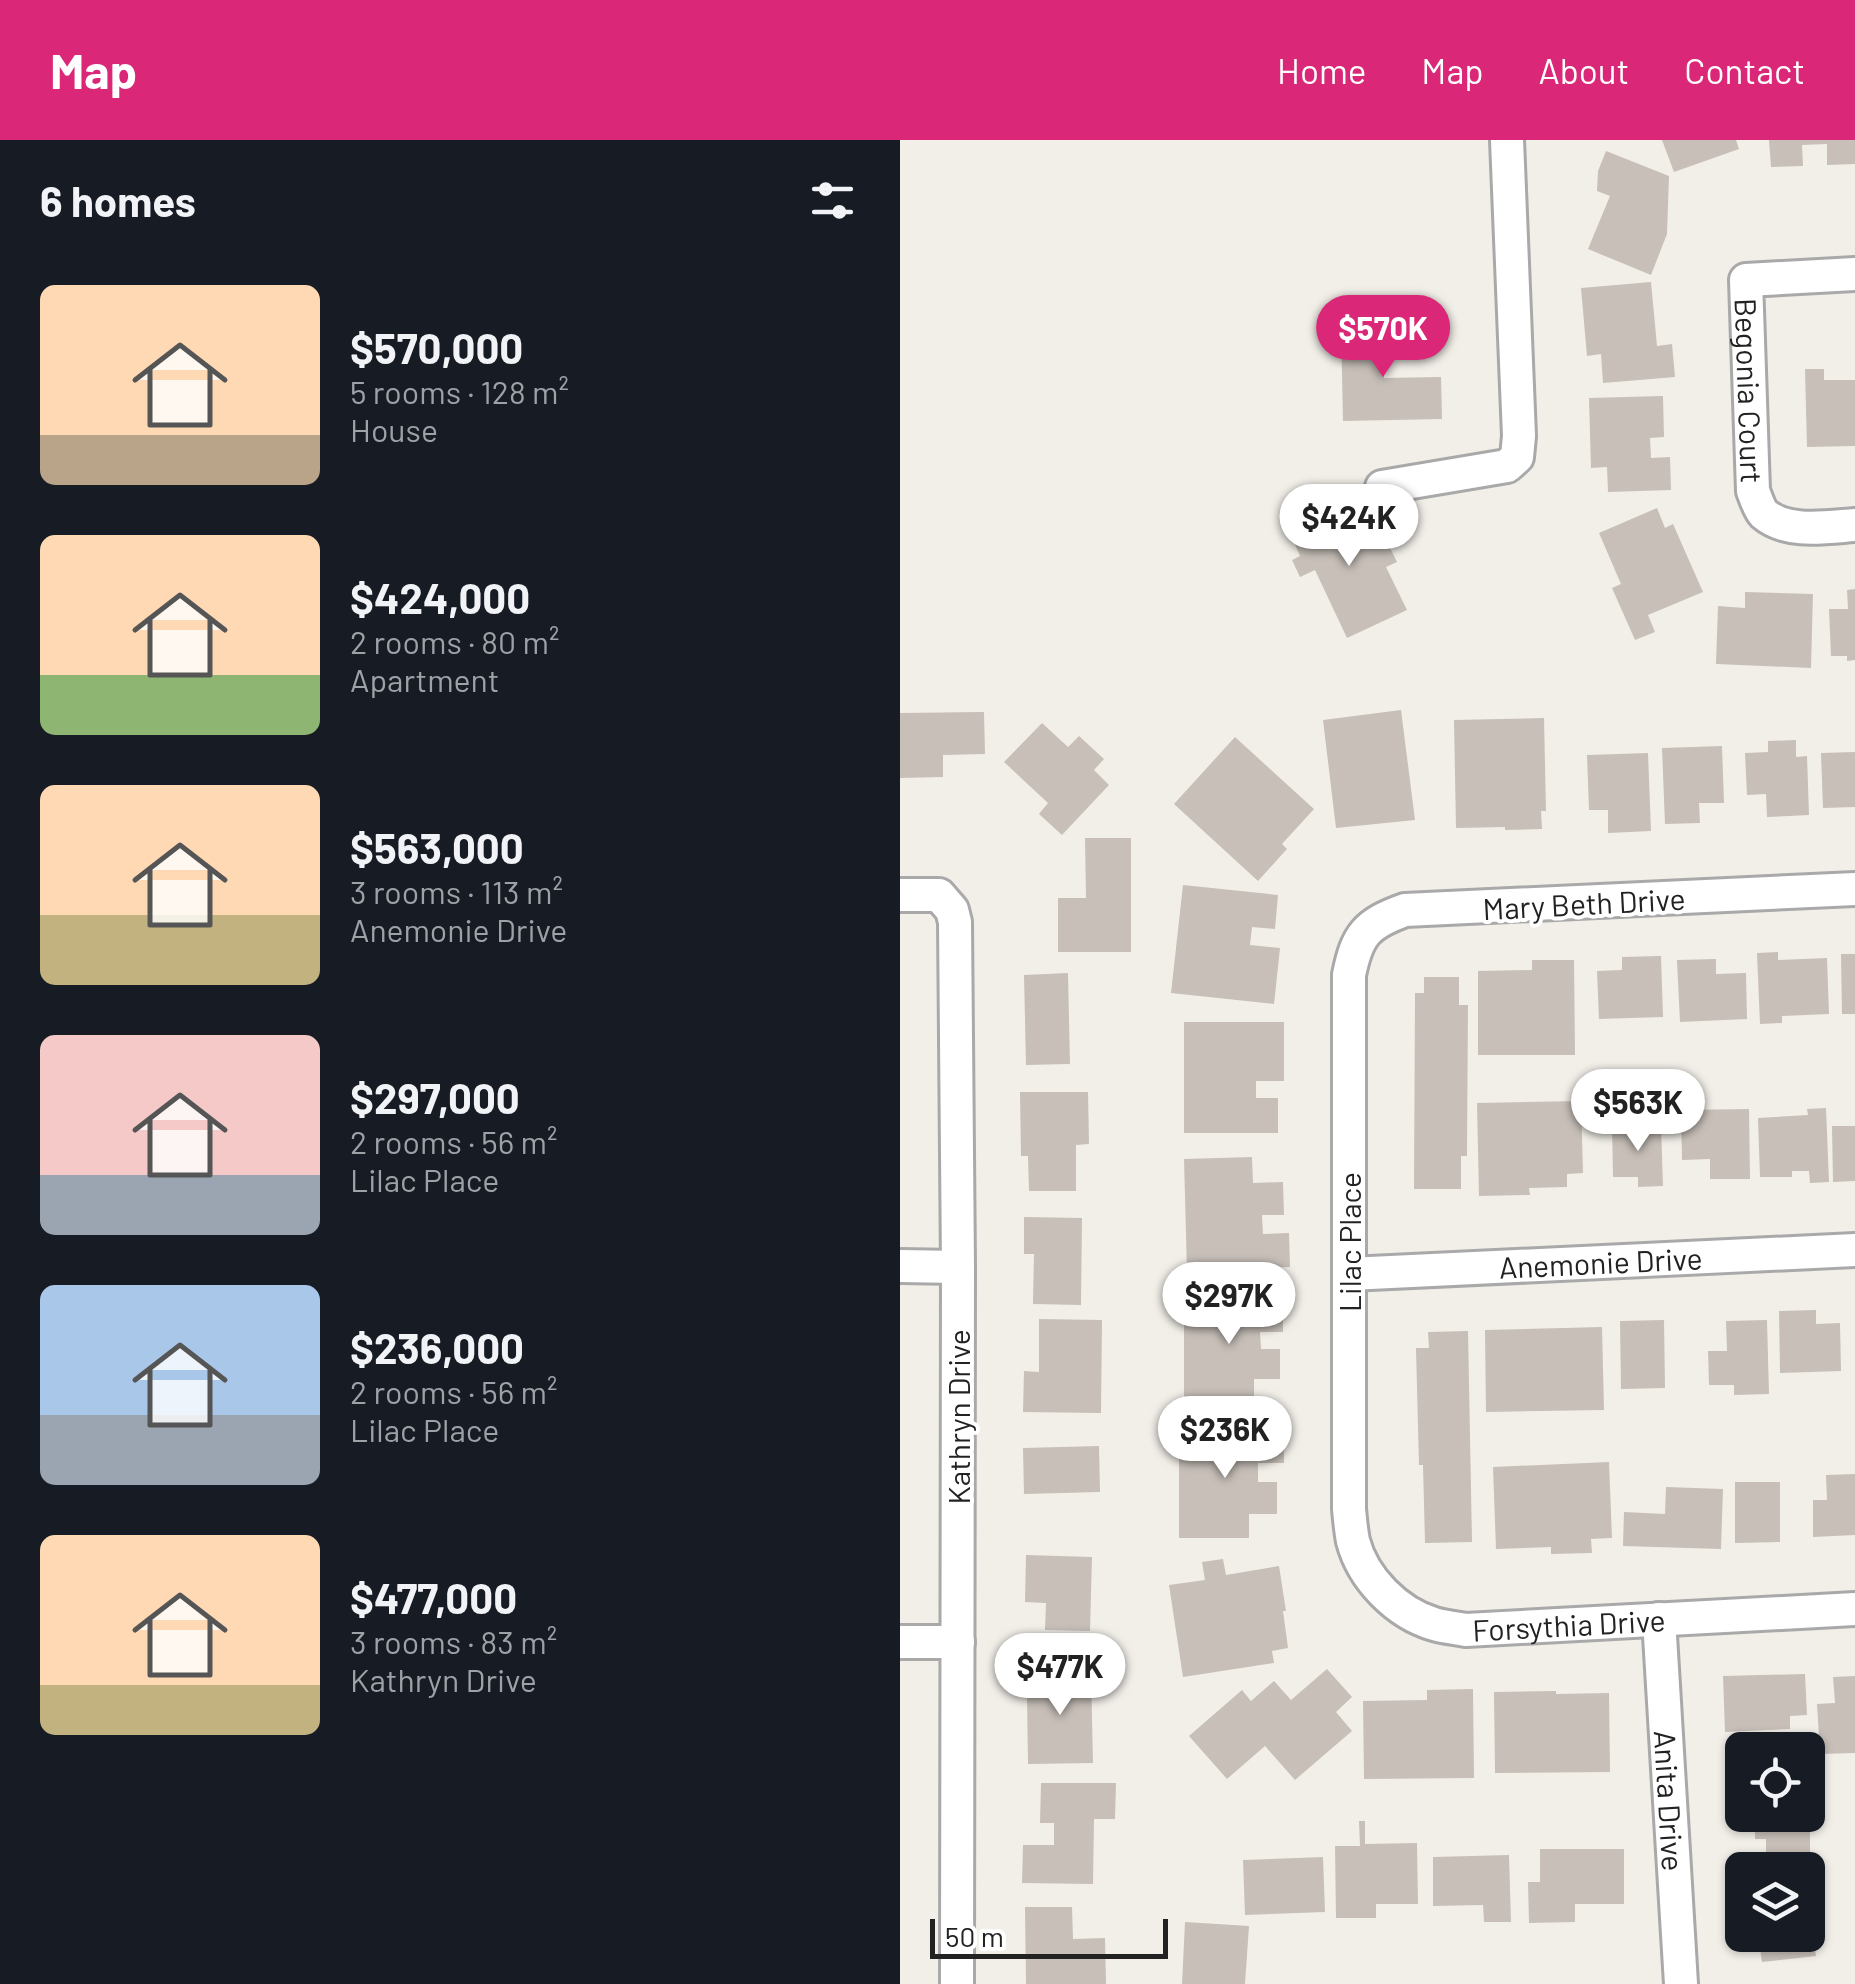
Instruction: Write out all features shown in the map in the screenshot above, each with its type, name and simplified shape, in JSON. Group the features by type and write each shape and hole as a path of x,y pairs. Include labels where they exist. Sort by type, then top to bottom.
{"street":[{"path":"1382,487 1507,466 1517,457 1507,140"},
{"name":"Begonia Court","path":"1855,274 1746,280 1753,491 1762,512 1781,524 1810,528 1855,525"},
{"name":"Mary Beth Drive","path":"1349,975 1354,950 1363,934 1382,918 1404,910 1855,889"},
{"name":"Kathryn Drive","path":"900,895 939,895 952,910 955,922 957,1984"},
{"name":"Lilac Place","path":"1349,975 1349,1509"},
{"name":"Anemonie Drive","path":"1350,1274 1855,1250"},
{"path":"900,1266 958,1267"},
{"name":"Forsythia Drive","path":"1349,1509 1354,1542 1367,1573 1387,1597 1434,1624 1466,1630 1855,1610"},
{"name":"Anita Drive","path":"1659,1619 1680,1984"},
{"path":"900,1642 958,1642"}],"building":[{"path":"1662,140 1736,140 1739,149 1674,172"},
{"path":"1769,140 1855,140 1855,164 1827,165 1827,144 1802,145 1803,166 1771,167"},
{"path":"1606,151 1669,176 1667,234 1651,275 1588,249 1610,196 1597,191 1598,171"},
{"path":"1651,282 1657,346 1672,344 1675,377 1603,383 1601,354 1587,356 1581,288"},
{"path":"1403,326 1403,354 1384,355 1384,378 1441,377 1442,419 1343,421 1341,327"},
{"path":"1805,369 1824,369 1824,380 1855,380 1855,446 1807,447"},
{"path":"1663,396 1664,437 1650,438 1651,458 1670,457 1671,490 1608,492 1607,467 1591,468 1589,398"},
{"path":"1348,503 1367,543 1384,535 1397,562 1386,567 1407,610 1347,638 1315,570 1300,577 1292,560 1300,556 1289,531"},
{"path":"1657,508 1665,528 1673,524 1703,592 1648,615 1655,632 1635,640 1612,588 1621,584 1599,533"},
{"path":"1855,589 1855,660 1847,661 1847,656 1831,656 1829,609 1848,609 1847,590"},
{"path":"1745,592 1813,594 1811,668 1716,664 1718,606 1745,608"},
{"path":"1401,710 1415,820 1336,828 1323,720"},
{"path":"984,712 985,754 943,755 943,777 900,778 900,713"},
{"path":"1544,718 1546,811 1541,811 1542,829 1456,828 1454,720"},
{"path":"1042,723 1068,747 1079,736 1104,759 1094,770 1109,785 1062,835 1039,814 1048,803 1004,762"},
{"path":"1235,737 1314,809 1282,844 1287,849 1258,881 1174,804"},
{"path":"1796,740 1796,757 1807,756 1809,815 1767,817 1766,794 1747,795 1745,753 1768,752 1768,741"},
{"path":"1722,746 1724,803 1699,803 1700,823 1665,824 1662,748"},
{"path":"1855,752 1855,807 1823,808 1821,753"},
{"path":"1648,753 1651,831 1608,833 1608,810 1589,810 1587,755"},
{"path":"1085,838 1131,838 1131,952 1058,952 1058,898 1086,898"},
{"path":"1183,885 1278,895 1275,929 1252,927 1250,945 1280,948 1274,1004 1171,993"},
{"path":"1778,952 1778,960 1827,958 1829,1014 1782,1016 1782,1023 1760,1024 1757,953"},
{"path":"1841,954 1855,954 1855,1014 1842,1014"},
{"path":"1661,956 1663,1017 1599,1019 1597,971 1622,970 1622,957"},
{"path":"1716,959 1716,974 1746,973 1747,1019 1680,1022 1677,960"},
{"path":"1532,960 1574,960 1575,1055 1478,1055 1478,971 1532,970"},
{"path":"1068,973 1070,1064 1026,1065 1024,975"},
{"path":"1424,977 1459,977 1459,1005 1468,1005 1467,1156 1461,1156 1461,1189 1414,1189 1415,993 1424,993"},
{"path":"1184,1022 1284,1022 1284,1081 1256,1081 1256,1098 1278,1098 1278,1133 1184,1133"},
{"path":"1020,1092 1088,1092 1089,1144 1076,1145 1076,1191 1029,1191 1028,1156 1021,1156"},
{"path":"1581,1101 1583,1173 1567,1174 1567,1187 1529,1188 1530,1195 1479,1196 1477,1103"},
{"path":"1826,1108 1829,1182 1810,1183 1809,1171 1792,1171 1792,1177 1760,1177 1758,1118 1808,1115 1807,1109"},
{"path":"1749,1109 1750,1179 1710,1179 1710,1159 1682,1160 1681,1110"},
{"path":"1661,1125 1663,1186 1638,1187 1638,1177 1613,1177 1612,1127"},
{"path":"1832,1126 1855,1126 1855,1181 1833,1182"},
{"path":"1252,1157 1253,1183 1283,1182 1284,1215 1262,1215 1263,1234 1289,1233 1290,1267 1187,1271 1184,1159"},
{"path":"1024,1217 1082,1218 1081,1305 1033,1304 1034,1254 1024,1254"},
{"path":"1184,1296 1283,1296 1283,1332 1260,1332 1261,1349 1280,1349 1280,1379 1254,1379 1254,1404 1184,1404"},
{"path":"1816,1310 1816,1324 1840,1323 1841,1371 1780,1373 1779,1311"},
{"path":"1039,1319 1102,1320 1101,1413 1023,1412 1024,1371 1039,1372"},
{"path":"1664,1320 1665,1388 1621,1389 1620,1321"},
{"path":"1767,1320 1769,1394 1734,1395 1734,1385 1709,1385 1708,1351 1727,1351 1726,1321"},
{"path":"1602,1327 1604,1410 1486,1412 1485,1330"},
{"path":"1468,1331 1472,1542 1425,1543 1416,1348 1429,1348 1428,1332"},
{"path":"1179,1430 1284,1430 1284,1463 1258,1463 1258,1482 1277,1482 1277,1514 1249,1514 1249,1538 1179,1538"},
{"path":"1099,1446 1100,1492 1024,1494 1023,1448"},
{"path":"1609,1462 1612,1538 1591,1539 1592,1553 1551,1554 1551,1547 1496,1549 1493,1467"},
{"path":"1855,1474 1855,1535 1813,1537 1813,1500 1827,1500 1826,1475"},
{"path":"1735,1482 1780,1482 1780,1542 1735,1543"},
{"path":"1666,1487 1723,1489 1721,1549 1623,1546 1624,1512 1665,1514"},
{"path":"1026,1555 1092,1557 1090,1631 1045,1630 1046,1603 1025,1602"},
{"path":"1223,1559 1226,1575 1279,1566 1288,1648 1272,1651 1274,1663 1183,1677 1169,1585 1205,1580 1202,1562"},
{"path":"1327,1669 1352,1697 1336,1712 1352,1731 1295,1780 1265,1746 1227,1779 1189,1736 1242,1690 1251,1701 1274,1681 1291,1700"},
{"path":"1091,1670 1093,1763 1028,1764 1027,1698 1033,1697 1033,1671"},
{"path":"1805,1674 1807,1715 1790,1716 1790,1729 1725,1732 1723,1676"},
{"path":"1855,1676 1855,1753 1825,1754 1825,1732 1819,1732 1817,1704 1835,1703 1833,1677"},
{"path":"1473,1689 1474,1778 1364,1779 1363,1701 1427,1700 1427,1690"},
{"path":"1494,1692 1609,1693 1610,1772 1495,1773"},
{"path":"1041,1783 1116,1783 1115,1819 1094,1819 1093,1884 1022,1883 1023,1845 1054,1845 1054,1823 1040,1823"},
{"path":"1359,1821 1365,1821 1365,1844 1417,1843 1418,1904 1376,1904 1376,1918 1336,1918 1335,1846 1360,1846"},
{"path":"1755,1832 1810,1832 1810,1852 1766,1852 1766,1839 1755,1839"},
{"path":"1540,1849 1624,1849 1624,1904 1575,1904 1575,1922 1529,1923 1528,1882 1540,1882"},
{"path":"1509,1855 1511,1922 1484,1922 1483,1905 1433,1906 1433,1857"},
{"path":"1323,1857 1325,1912 1245,1915 1243,1860"},
{"path":"1025,1907 1072,1907 1073,1939 1105,1938 1106,1984 1026,1984"},
{"path":"1185,1922 1249,1926 1245,1984 1182,1984"},
{"path":"1761,1952 1815,1952 1816,1956 1762,1962"}]}
